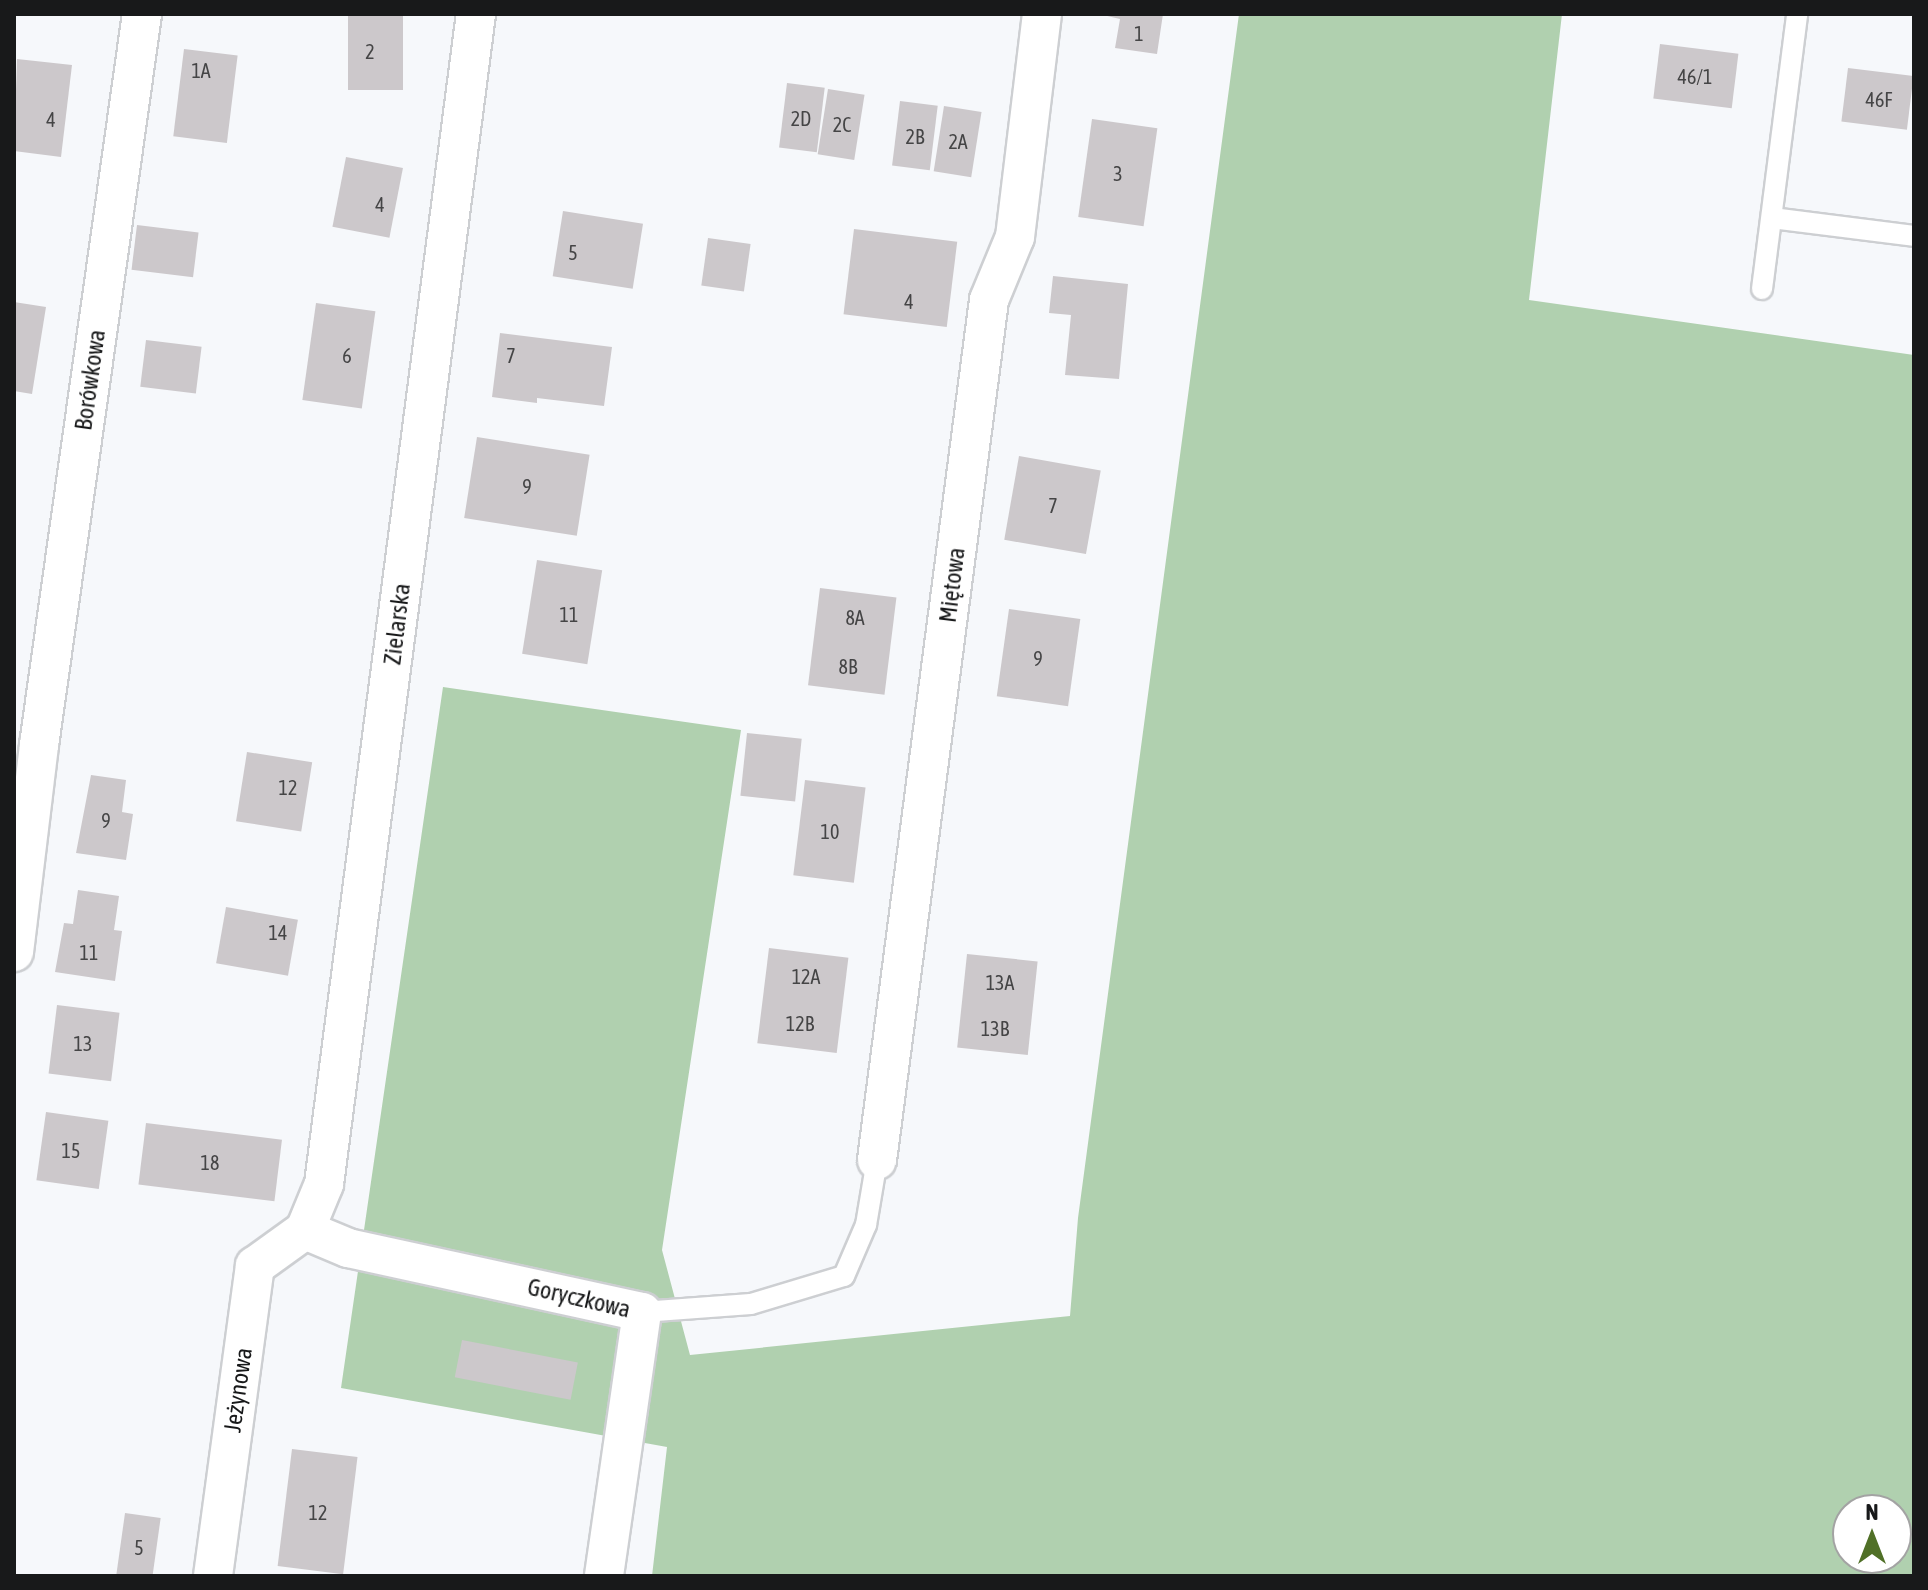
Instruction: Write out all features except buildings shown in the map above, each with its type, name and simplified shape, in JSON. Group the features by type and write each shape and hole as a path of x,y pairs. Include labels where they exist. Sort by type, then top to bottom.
{"street":[{"name":"Borówkowa","path":"14,952 39,745 142,14"},
{"name":"Zielarska","path":"305,1230 324,1184 476,14"},
{"name":"Miętowa","path":"877,1160 989,300 1015,237 1042,14"},
{"name":"Goryczkowa","path":"305,1230 348,1248 642,1312 604,1576"},
{"name":"Jeżynowa","path":"213,1576 255,1266 305,1230"}],"lane":[{"path":"1762,289 1797,14"},
{"path":"1772,218 1914,236"},
{"path":"642,1312 751,1304 844,1276 866,1225 877,1160"}],"green space":[{"path":"1239,14 1562,14 1529,300 1914,355 1914,1576 652,1576 667,1447 341,1388 443,687 741,730 662,1250 690,1355 1070,1316 1078,1218"}]}
